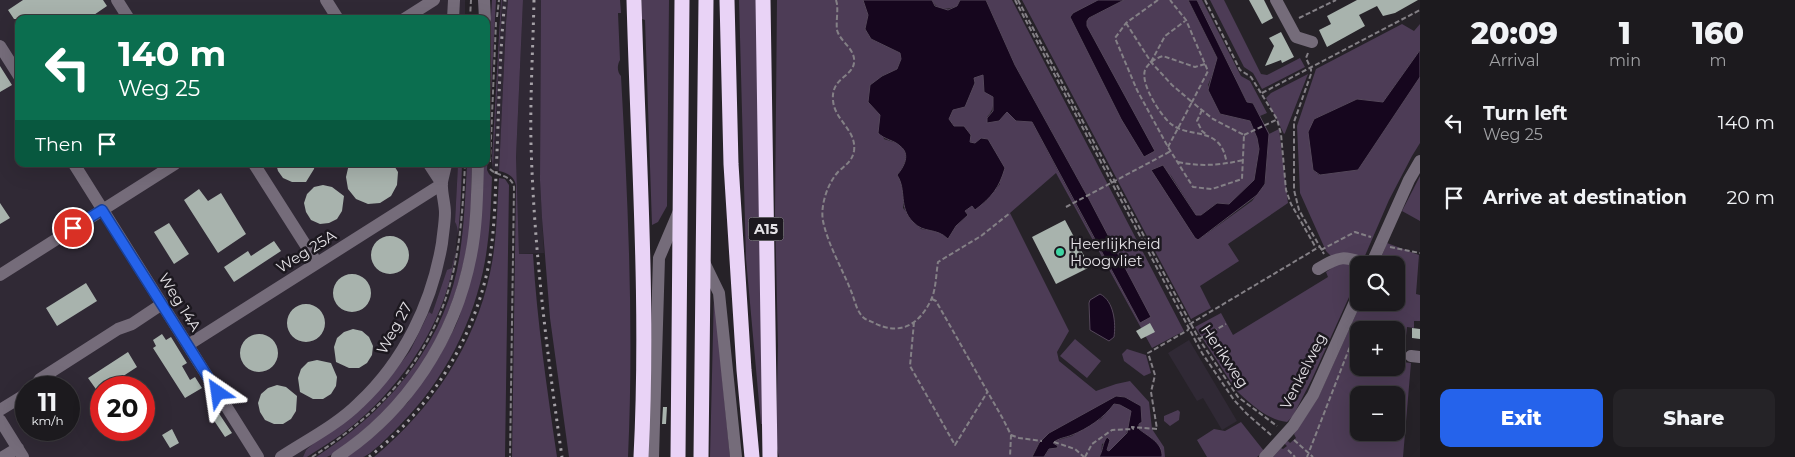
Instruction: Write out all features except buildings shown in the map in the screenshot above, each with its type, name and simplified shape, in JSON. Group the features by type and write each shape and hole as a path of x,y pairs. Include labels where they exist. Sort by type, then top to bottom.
{"highway":[{"path":"624,0 630,20 636,65 644,258 641,457"},
{"path":"630,20 634,0"},
{"path":"678,457 682,0"},
{"path":"701,457 706,0"},
{"name":"A15","path":"727,0 731,164 744,370 752,457"},
{"name":"A15","path":"764,0 770,457"}],"street":[{"path":"117,0 126,15"},
{"path":"326,0 335,15"},
{"path":"410,15 434,0"},
{"path":"453,15 454,0"},
{"path":"1276,0 1296,37 1312,42"},
{"path":"0,46 15,70"},
{"path":"1373,256 1409,180 1420,162"},
{"name":"Weg 14A","path":"76,167 258,457"},
{"path":"0,275 170,167"},
{"path":"256,167 317,263"},
{"path":"431,167 442,184"},
{"name":"Weg 27","path":"280,457 334,423 358,404 375,387 405,347 428,297 437,270 445,212 442,184 445,167"},
{"path":"337,457 370,432 400,402 426,368 447,330 461,296 471,254 478,167"},
{"name":"Weg 25A","path":"188,345 442,184"},
{"path":"653,457 659,258 680,209"},
{"path":"1318,269 1340,258 1350,259"},
{"path":"703,260 720,293 736,457"},
{"path":"45,376 118,329 132,324 162,304"},
{"name":"Venkelweg","path":"1265,457 1283,438 1313,395 1351,311"},
{"path":"0,410 15,401"},
{"path":"0,420 20,452 3,457"}],"path":[{"path":"470,15 471,0"},
{"path":"490,151 499,0"},
{"path":"836,0 838,10 837,31 852,51 855,62 852,70 841,78 835,86 832,101 839,118 849,130 854,141 854,152 850,162 830,181 822,218 828,238 852,293 856,307 864,318 884,328 900,329 914,322 932,299 938,262 981,236 1010,213"},
{"path":"1015,0 1188,330 1202,353 1234,400 1247,414 1283,438 1295,457"},
{"name":"Herikweg","path":"1018,0 1199,339 1238,397 1272,421 1283,438 1312,457"},
{"path":"1158,0 1126,23 1115,38 1137,90 1192,187 1212,189 1242,180 1244,135"},
{"path":"1168,147 1208,71 1186,20 1170,0"},
{"path":"1205,0 1240,70 1251,78 1277,120 1281,134 1286,190 1291,204 1316,248"},
{"path":"1288,24 1336,0"},
{"path":"1262,93 1311,69 1420,10"},
{"path":"1186,20 1165,36 1144,72 1151,98 1163,117 1185,132 1209,136"},
{"path":"1126,23 1151,62 1172,85 1213,119 1244,135"},
{"path":"1312,42 1306,58 1311,74 1294,122 1294,190 1299,210 1319,247 1330,262"},
{"path":"1151,62 1163,56 1195,67 1205,64"},
{"path":"1202,110 1197,121 1202,131 1221,146 1227,164"},
{"path":"1244,135 1277,120"},
{"path":"1066,207 1171,151"},
{"path":"1178,162 1193,166 1209,166 1244,160"},
{"path":"489,167 492,172 509,178 514,187 510,457"},
{"path":"1054,442 1075,449 1085,457 1092,444 1112,430 1126,428 1133,430 1132,427 1157,429 1151,392 1155,374 1148,353 1188,330 1190,324 1319,247"},
{"path":"932,299 936,301 1011,435 1010,457"},
{"path":"914,322 910,366 955,445 988,391"},
{"path":"1199,339 1226,324"},
{"path":"1308,455 1350,347"},
{"path":"1011,435 1019,438 1042,440"}],"shaded area":[{"path":"0,0 465,0 465,15 15,15 15,167 458,167 455,221 458,226 455,253 452,268 447,271 432,314 429,313 410,351 370,400 306,450 303,457 0,457"},
{"path":"492,0 496,0 490,113"},
{"path":"502,0 508,0 499,171 493,169"},
{"path":"502,0 493,169 492,159"},
{"path":"508,0 523,0 516,157 519,254 533,254 546,381 557,457 512,457 516,186 510,176 499,171"},
{"path":"523,0 541,0 540,180 544,253 519,254 516,157"},
{"path":"541,0 620,0 621,13 618,13 620,60 618,68 621,76 624,124 630,314 628,457 569,457 550,318 542,218 540,180"},
{"path":"642,0 669,0 667,206 658,222 652,225 645,20 642,19"},
{"path":"739,0 758,0 765,424 761,424 746,259"},
{"path":"777,0 863,0 868,15 865,29 871,39 900,53 901,59 897,69 882,76 880,115 884,139 898,144 906,156 904,164 897,175 903,190 903,208 921,229 941,232 948,239 956,226 968,215 965,211 972,206 975,209 985,202 1000,184 975,144 960,133 949,119 973,78 983,75 991,91 993,102 991,112 987,117 1007,112 1016,121 1032,122 1140,323 1150,317 1089,199 1015,65 986,0 1012,0 1184,331 1152,348 1056,173 1010,213 1069,331 1057,352 1059,361 1096,391 1130,381 1149,402 1152,429 1164,447 1165,457 1162,457 1158,444 1139,429 1141,406 1125,397 1117,396 1039,443 1032,457 779,457 776,444 778,346 775,213"},
{"path":"863,0 932,0 935,6 948,10 957,6 960,0 986,0 1015,65 1151,317 1140,323 1032,122 1016,121 1007,112 999,121 987,123 987,118 993,111 993,97 984,92 983,75 974,78 975,83 965,107 953,110 949,119 954,126 964,126 971,135 970,142 975,143 981,138 988,139 1005,168 1000,181 994,192 981,205 975,210 972,206 965,211 968,215 956,226 948,239 944,235 921,228 913,222 908,216 902,187 897,175 904,164 905,153 898,144 878,133 880,115 868,102 870,85 882,76 897,69 901,59 900,53 871,39 865,29 868,15"},
{"path":"932,0 960,0 957,6 946,9 939,8"},
{"path":"1022,0 1101,0 1070,17 1118,85 1087,26 1089,18 1124,0 1188,0 1217,58 1217,63 1208,85 1220,114 1250,121 1259,149 1254,180 1229,204 1217,203 1201,215 1196,215 1170,174 1198,240 1252,201 1265,184 1269,134 1279,129 1288,203 1228,244 1239,261 1200,286 1211,308 1191,319"},
{"path":"1098,0 1124,0 1089,18 1087,26 1155,151 1144,157 1121,119 1070,17 1073,13"},
{"path":"1188,0 1197,0 1247,102 1253,103 1269,134 1265,184 1257,195 1198,240 1151,170 1163,165 1196,215 1201,215 1217,203 1229,204 1254,180 1259,149 1250,121 1220,114 1208,90 1217,58"},
{"path":"1197,0 1202,0 1241,76 1250,81 1267,113 1260,116 1253,103 1247,102"},
{"path":"1210,0 1224,0 1261,74 1267,75 1300,58 1305,67 1262,89 1253,73 1244,67"},
{"path":"1402,24 1414,31 1420,24 1420,50 1383,102 1357,99 1314,119 1313,170 1319,175 1358,170 1420,77 1420,143 1389,200 1365,256 1331,256 1326,251 1300,193 1297,126 1316,69"},
{"path":"1420,50 1420,77 1358,170 1320,175 1313,170 1308,132 1314,119 1357,99 1383,102"},
{"path":"1308,74 1284,134 1266,98 1271,93"},
{"path":"458,167 462,167 458,238 455,222"},
{"path":"467,167 472,167 471,216 467,247 453,300 443,325 430,349 400,394 381,414 336,452 327,457 316,457 341,440 386,400 422,354 437,328 449,300 457,270 465,204"},
{"path":"483,167 487,167 492,177 491,208 485,261 473,306 455,349 443,370 416,408 382,443 363,457 347,457 380,431 408,402 438,359 460,315"},
{"path":"1420,176 1420,221 1402,211"},
{"path":"499,178 505,179 509,185 505,457 374,457 395,439 432,397 448,374 474,326 490,273 494,249"},
{"path":"1387,243 1419,255 1416,294 1420,295 1420,321 1414,321 1414,328 1407,327 1405,344 1405,321 1353,321 1357,311 1405,311 1405,256 1382,256"},
{"path":"457,246 454,262 441,308 431,330 406,370 391,389 357,422 320,449 307,457 303,457 306,450 391,376 410,351 429,312 432,314 447,270 452,268"},
{"path":"1342,261 1350,264 1350,295 1293,416 1287,422 1280,421 1266,415 1253,406 1236,390 1195,327 1221,313 1233,335 1328,277 1326,272"},
{"path":"714,292 730,457 710,457"},
{"path":"1100,294 1105,297 1113,313 1114,337 1109,341 1090,330 1089,303 1090,300"},
{"path":"1350,327 1350,376 1405,376 1405,362 1411,363 1405,434 1405,386 1350,386 1350,441 1404,441 1403,457 1273,457 1281,448 1283,449 1287,446 1284,443 1288,441 1290,443 1296,438 1294,434 1318,398"},
{"path":"1075,339 1101,361 1087,378 1060,356"},
{"path":"1189,340 1237,421 1222,430 1203,398 1197,401 1168,353"},
{"path":"1127,349 1146,355 1151,373 1144,376 1124,361 1122,354"},
{"path":"1116,396 1125,397 1141,406 1142,422 1139,424 1139,429 1158,444 1162,457 1099,457 1107,437 1110,440 1107,450 1109,451 1127,433 1131,411 1114,404 1105,414 1078,433 1055,441 1053,443 1058,446 1057,448 1049,449 1044,457 1032,457 1039,443 1049,433"},
{"path":"1114,404 1123,406 1131,411 1131,417 1126,434 1109,451 1107,451 1110,440 1102,444 1099,457 1044,457 1055,441 1072,436 1101,419"},
{"path":"1178,410 1180,412 1179,420 1170,426 1164,421 1164,416"},
{"path":"1241,422 1264,451 1257,457 1207,457 1197,440 1214,429 1225,431"}],"railway":[{"path":"369,457 411,418 429,396 459,348 481,296 492,245 494,221 500,65 505,0"},
{"path":"534,0 531,144 535,223 542,301 562,457"}],"place":[{"name":"Heerlijkheid Hoogvliet","path":"1060,252"}],"route":[{"path":"73,228 102,210 218,393"}]}
